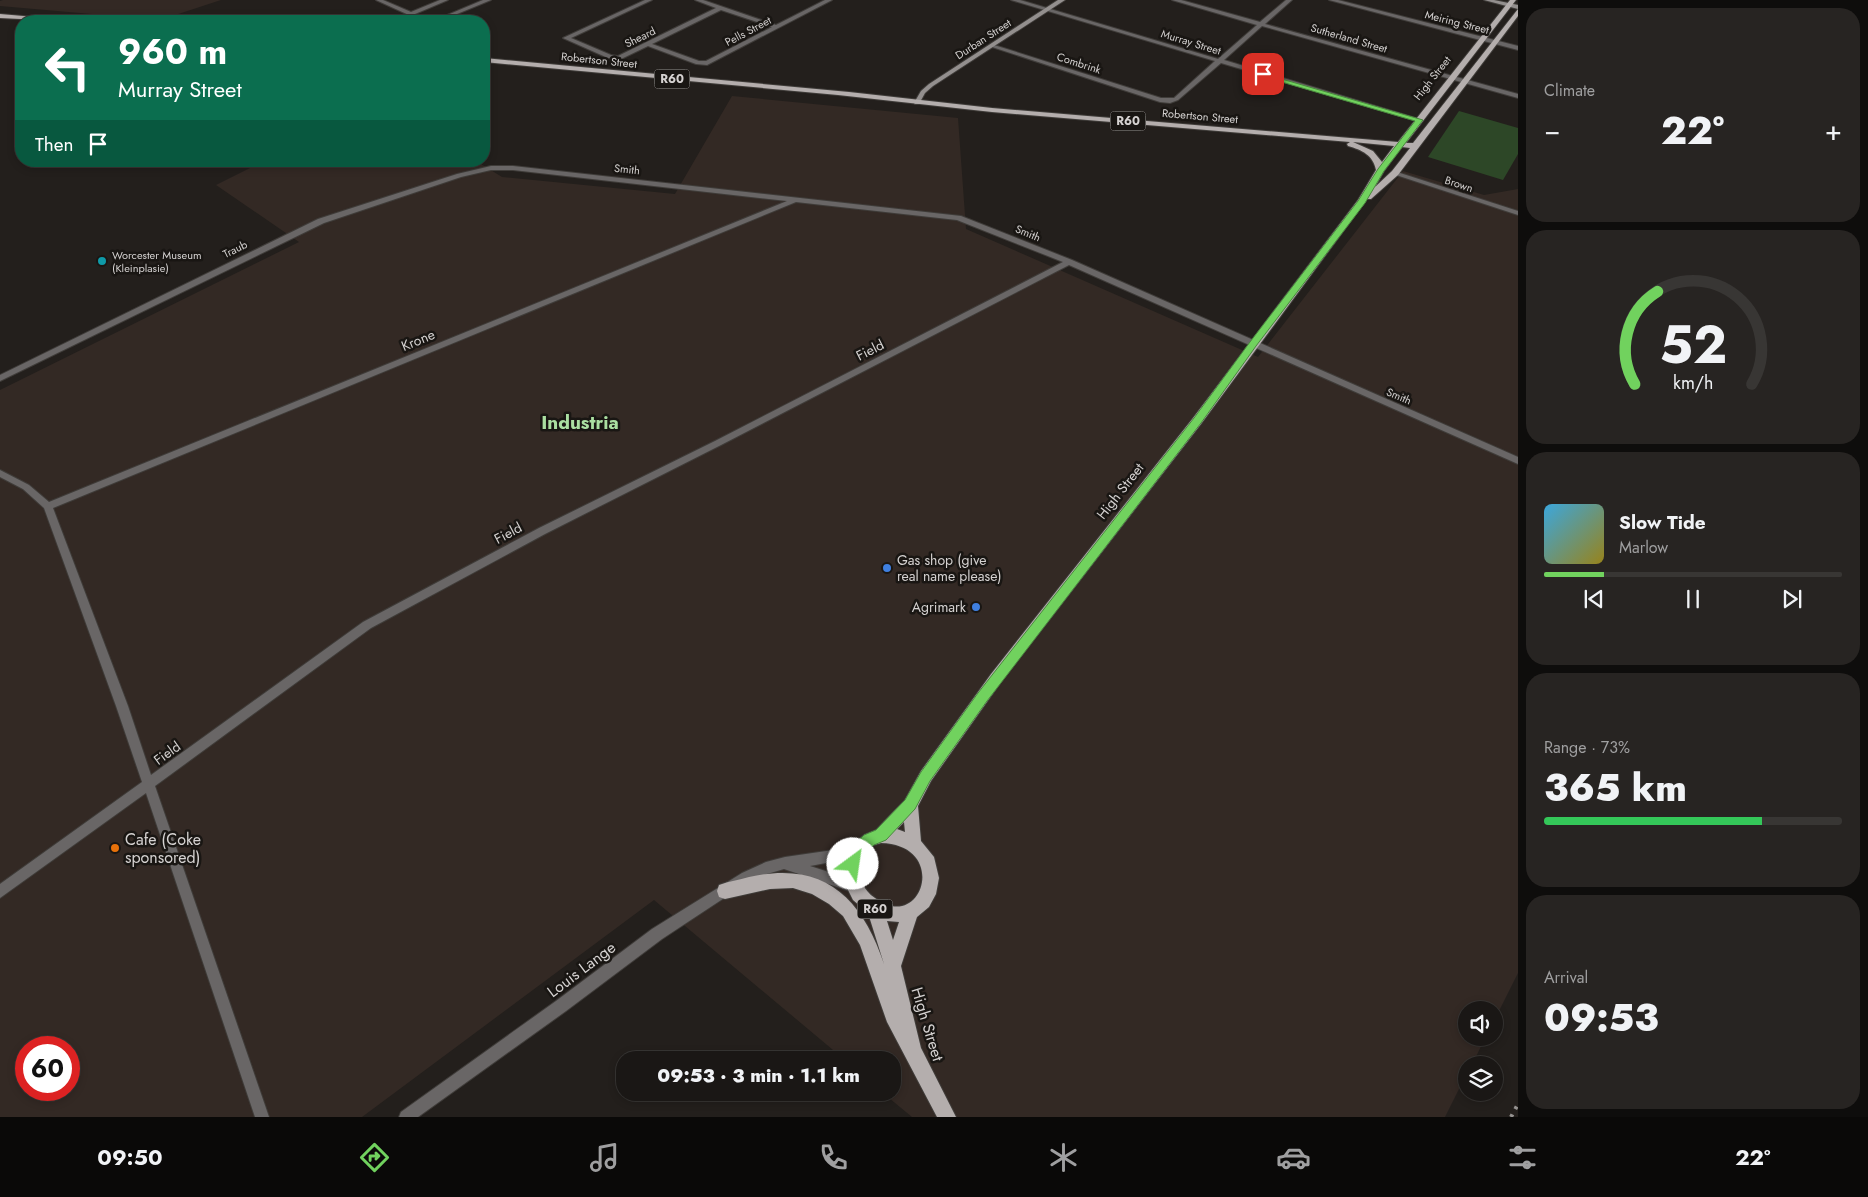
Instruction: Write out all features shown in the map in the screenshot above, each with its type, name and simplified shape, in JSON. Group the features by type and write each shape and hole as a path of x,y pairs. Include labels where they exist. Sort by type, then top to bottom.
{"main road":[{"name":"High Street","path":"854,854 869,840 881,835 910,805 926,776 982,697 1197,421 1362,201 1380,170 1511,3"},
{"name":"High Street","path":"1362,201 1395,173 1518,9"},
{"path":"0,16 15,17"},
{"name":"Robertson Street","path":"490,61 1274,134 1350,143 1399,146"},
{"name":"Robertson Street","path":"1274,134 1317,136 1413,148"},
{"path":"1350,143 1373,155 1378,160 1380,170"},
{"name":"R60","path":"893,966 910,912 925,899 931,886 931,873 927,860 914,844 910,805"},
{"path":"881,835 901,837 914,844"},
{"name":"R60","path":"854,854 852,874 855,887"},
{"path":"725,891 767,881 786,879 806,883 827,892 849,909 859,924 872,954 892,1013 913,1050"},
{"name":"High Street","path":"855,887 863,899 875,908 893,966 913,1050 947,1117"},
{"name":"R60","path":"875,908 888,913 910,912"}],"street":[{"path":"384,1 410,14 445,0"},
{"path":"451,15 488,0"},
{"name":"Sheard","path":"649,0 566,38 615,58 624,56 722,8"},
{"path":"698,0 776,27"},
{"name":"Pells Street","path":"648,44 703,64 708,63 829,0"},
{"name":"Murray Street","path":"1014,0 1419,120"},
{"name":"Durban Street","path":"918,101 923,92 931,85 1062,0"},
{"name":"Sutherland Street","path":"1175,0 1518,96"},
{"path":"1219,61 1289,0"},
{"name":"Meiring Street","path":"1332,0 1518,48"},
{"path":"1488,0 1511,3 1518,9"},
{"name":"Combrink","path":"992,46 1160,100 1170,101 1176,99 1219,61"},
{"name":"Smith","path":"491,168 512,168 958,218 1069,262 1518,461"},
{"name":"Traub","path":"0,378 321,221 460,176 491,168"},
{"name":"Brown","path":"1395,173 1518,213"},
{"name":"Krone","path":"48,506 798,199"},
{"name":"Field","path":"0,892 340,643 375,620 542,531 718,443 1069,262"},
{"path":"0,473 26,487 48,506 122,706 147,785 262,1117"},
{"name":"Louis Lange","path":"406,1117 561,1006 657,934 753,874 785,863 854,854"},
{"path":"785,863 855,887"}],"shaded area":[{"path":"221,0 175,15 103,15 0,6 0,1"},
{"path":"732,96 958,118 966,229 1258,357 1403,171 1484,195 1518,189 1518,973 1503,1003 1503,1001 1458,1001 1458,1046 1481,1046 1476,1056 1458,1056 1458,1091 1445,1117 912,1117 893,1101 901,1101 901,1051 834,1051 654,900 362,1117 0,1117 0,390 299,242 216,185 252,167 486,167 502,177 675,194"}],"green space":[{"path":"1459,111 1518,128 1518,154 1503,180 1428,157"}],"railway":[{"path":"1511,1117 1518,1104"}],"place":[{"name":"Worcester Museum (Kleinplasie)","path":"102,261"},
{"name":"Gas shop (give real name please)","path":"887,568"},
{"name":"Agrimark","path":"976,607"},
{"name":"Cafe (Coke sponsored)","path":"115,848"}],"district":[{"name":"Industria","path":"580,422"}],"route":[{"path":"853,864 854,854 869,840 881,835 910,805 920,784 996,678 1197,421 1362,201 1380,170 1419,120 1263,74"}]}
